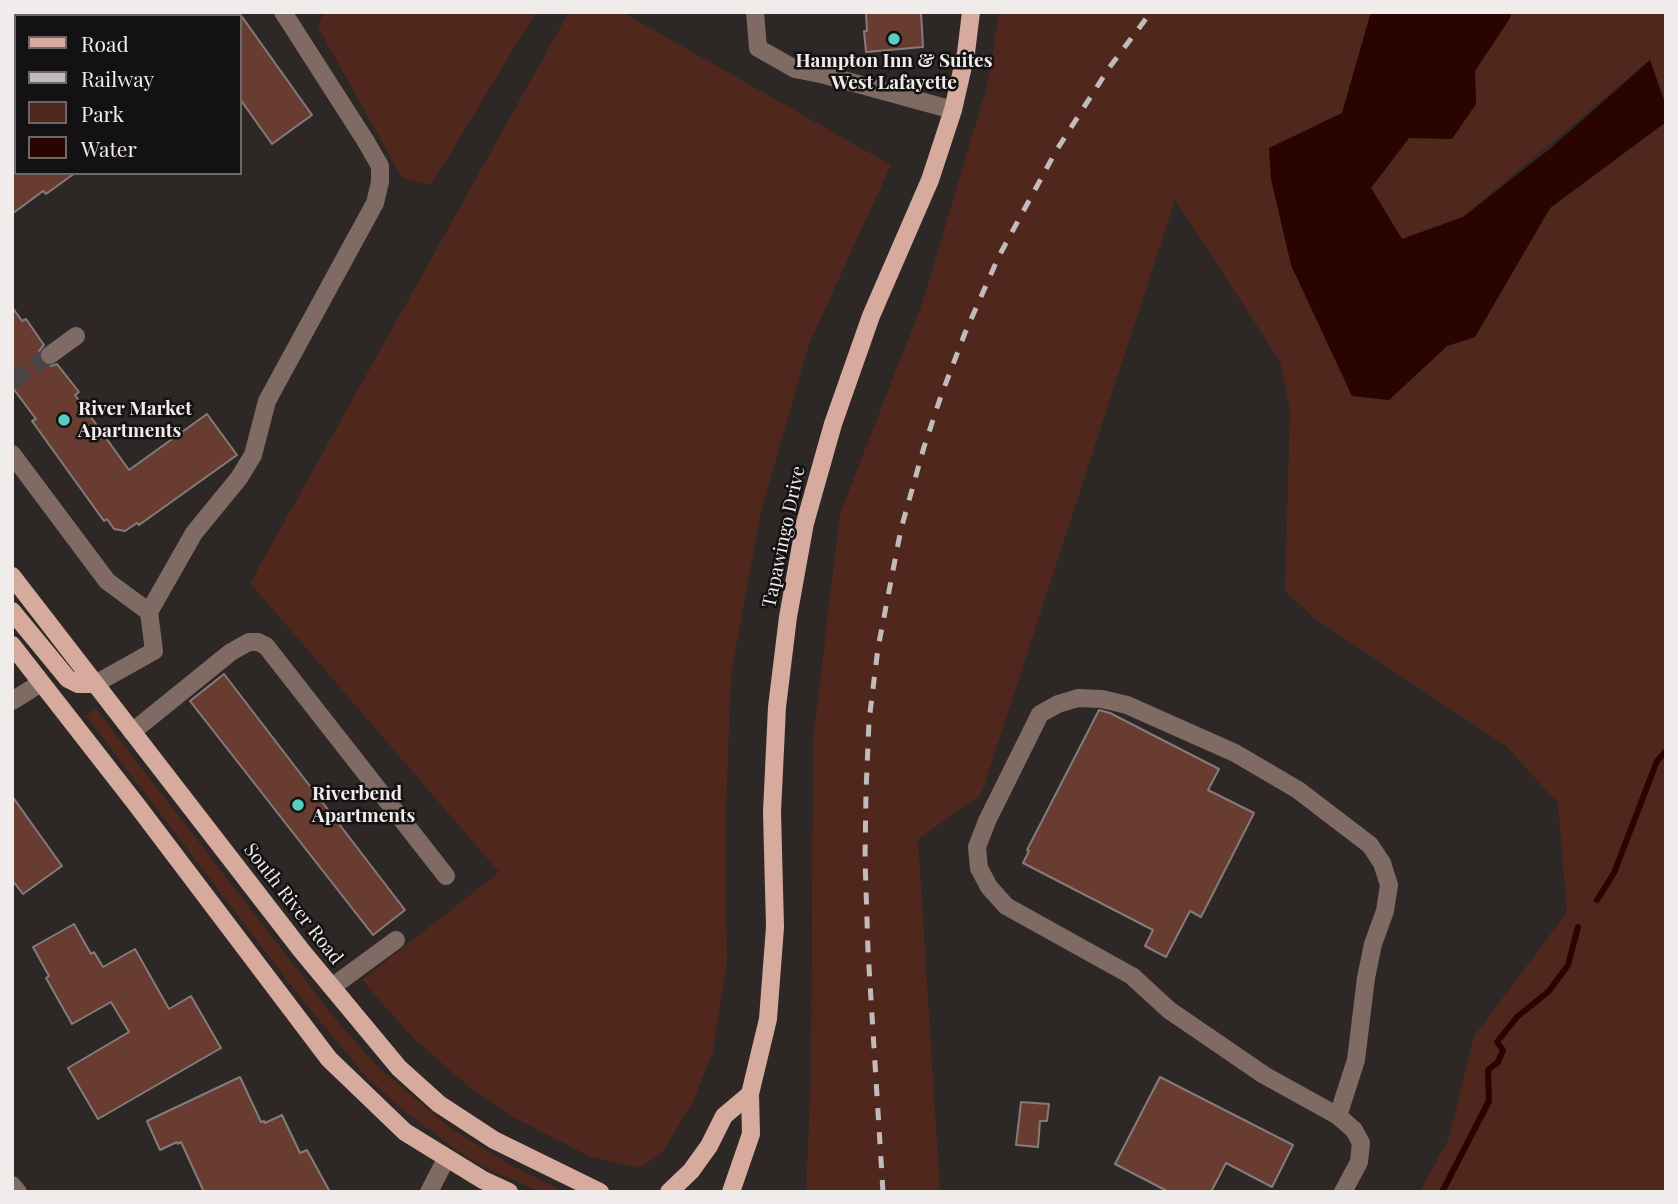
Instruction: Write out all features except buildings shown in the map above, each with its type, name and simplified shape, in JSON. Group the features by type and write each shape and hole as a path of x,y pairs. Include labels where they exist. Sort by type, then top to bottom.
{"main road":[{"name":"Tapawingo Drive","path":"731,1192 751,1134 750,1094 768,1019 775,927 772,812 777,707 788,617 805,523 833,424 862,340 930,180 953,110 966,53 971,12"},
{"name":"South River Road","path":"12,576 332,987 399,1068 439,1104 494,1140 600,1192"},
{"path":"12,611 68,679 78,684 95,684"},
{"path":"12,645 329,1059 405,1132 446,1159 509,1192"},
{"path":"669,1192 691,1171 709,1146 724,1116 750,1094"}],"street":[{"path":"95,684 154,651 149,612 194,533 239,478 253,455 267,401 375,203 380,182 380,166 283,12"},
{"path":"755,12 758,48 795,69 953,110"},
{"path":"51,355 76,336"},
{"path":"12,454 107,582 149,612"},
{"path":"132,732 231,652 249,642 258,642 266,646 446,876"},
{"path":"18,698 41,683"},
{"path":"1338,1116 1356,1060 1366,978 1373,944 1385,911 1389,885 1381,863 1370,845 1298,790 1235,753 1127,705 1102,699 1078,698 1058,704 1040,714 977,847 979,868 989,887 1006,906 1132,975 1169,1010 1264,1075 1338,1116 1354,1130 1360,1143 1359,1161 1343,1192"},
{"path":"332,987 396,940"},
{"path":"429,1192 446,1159"},
{"path":"12,1185 18,1192"}],"green space":[{"path":"324,12 536,12 431,185 402,178 318,27"},
{"path":"569,12 622,12 891,165 809,344 760,516 731,674 725,837 727,962 713,1051 692,1104 661,1154 639,1168 589,1156 511,1116 467,1085 412,1037 362,980 499,872 250,583"},
{"path":"999,12 1371,12 1342,113 1389,400 1447,346 1475,337 1550,208 1666,122 1666,1192 1420,1192 1449,1138 1474,1036 1567,912 1558,803 1505,745 1314,618 1285,591 1290,410 1280,361 1175,200 981,795 918,839 940,1192 806,1192 811,1074 813,740 840,514 923,301 987,86"},
{"path":"1511,12 1666,12 1666,106 1650,60 1463,217 1402,239 1371,188 1409,138 1476,104 1475,71 1510,18"},
{"path":"96,709 341,1026 378,1067 453,1130 514,1167 565,1192 542,1192 466,1157 400,1108 362,1072 300,997 86,716"}],"water":[{"path":"1371,12 1511,12 1510,18 1475,71 1476,104 1452,139 1409,138 1371,188 1402,239 1463,217 1551,148 1650,60 1666,106 1666,122 1550,208 1475,337 1447,346 1389,400 1352,396 1291,265 1271,179 1269,148 1342,113"}],"waterway":[{"path":"1597,900 1614,873 1657,761 1666,751"},
{"path":"1442,1192 1489,1101 1488,1070 1498,1062 1503,1050 1497,1042 1517,1017 1549,991 1568,965 1578,927"}],"tunnel":[{"path":"12,381 50,355"}],"railway":[{"path":"883,1192 868,951 866,792 869,721 878,648 901,529 941,396 999,256 1056,151 1109,68 1151,12"}],"place":[{"name":"Hampton Inn & Suites West Lafayette","path":"894,39"},
{"name":"River Market Apartments","path":"64,420"},
{"name":"Riverbend Apartments","path":"298,805"}]}
